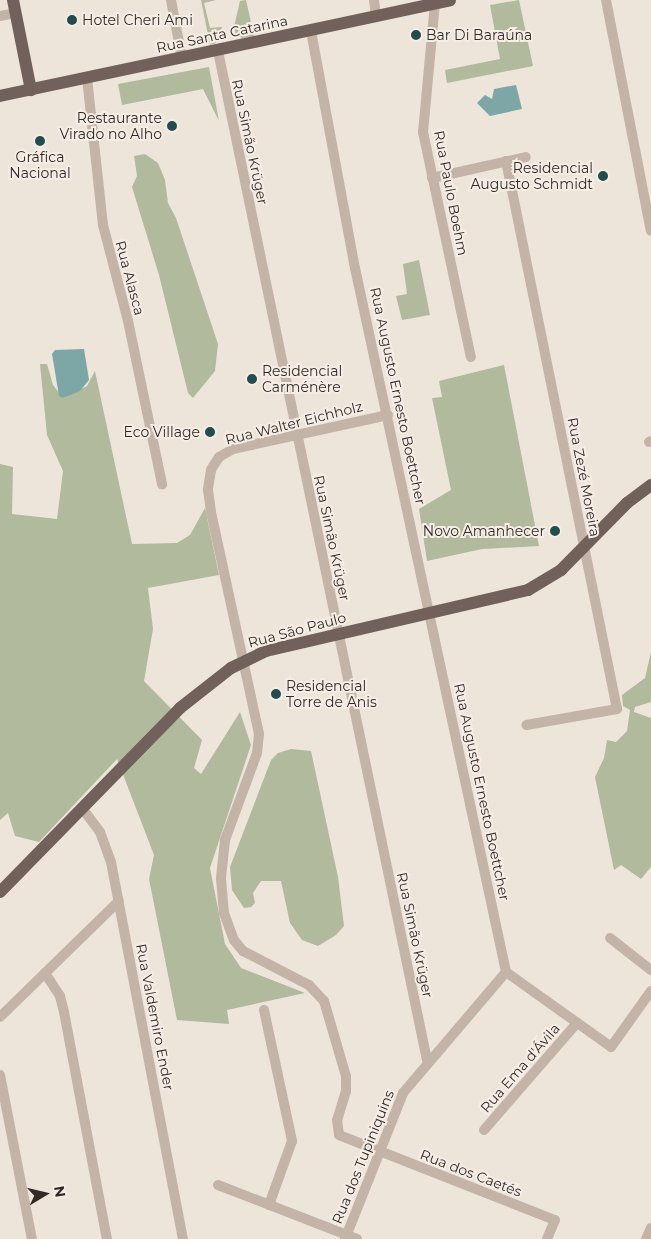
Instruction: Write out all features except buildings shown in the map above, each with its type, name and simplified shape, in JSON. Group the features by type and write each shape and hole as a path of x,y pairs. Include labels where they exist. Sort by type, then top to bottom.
{"main road":[{"path":"13,0 31,90"},
{"name":"Rua Santa Catarina","path":"0,96 450,0"},
{"name":"Rua São Paulo","path":"0,892 187,703 243,660 266,651 432,614 528,590 561,570 627,503 651,485"}],"street":[{"path":"171,0 182,58"},
{"path":"374,0 376,17"},
{"path":"606,0 651,231"},
{"name":"Rua Paulo Boehm","path":"435,3 423,122 432,178 471,357"},
{"path":"0,16 16,13"},
{"name":"Rua Augusto Ernesto Boettcher","path":"311,31 356,268 432,614 506,972"},
{"name":"Rua Simão Krüger","path":"218,51 296,436 427,1060"},
{"name":"Rua Alasca","path":"88,78 103,225 128,321 162,484"},
{"path":"432,178 526,157"},
{"name":"Rua Zezé Moreira","path":"506,161 617,708 526,725"},
{"name":"Rua Walter Eichholz","path":"378,1152 339,1135 337,1131 346,1091 346,1076 324,1001 309,985 243,950 231,934 224,913 221,879 226,840 258,744 243,660 208,490 211,470 225,452 388,415"},
{"name":"Rua Valdemiro Ender","path":"82,808 107,845 183,1239"},
{"path":"0,1017 119,901"},
{"path":"610,938 651,970"},
{"path":"506,972 610,1047 651,991"},
{"name":"Rua dos Tupiniquins","path":"345,1237 402,1093 427,1060 506,972"},
{"path":"45,973 60,996 64,1012 107,1239"},
{"path":"264,1010 292,1141 269,1205"},
{"name":"Rua Ema d'Ávila","path":"484,1130 577,1024"},
{"path":"0,1075 32,1239"},
{"name":"Rua dos Caetés","path":"378,1152 555,1220 547,1239"},
{"path":"218,1185 345,1237 357,1239"},
{"path":"646,1239 651,1228"}],"green space":[{"path":"201,0 216,0 204,3 210,28 222,27 215,44 210,45"},
{"path":"246,0 254,36 242,38 236,35 234,27 240,1"},
{"path":"519,0 533,66 447,83 445,70 500,59 490,5"},
{"path":"209,67 219,121 203,89 122,105 118,84"},
{"path":"145,154 158,163 165,180 168,203 176,218 218,344 215,371 193,398 188,393 159,275 132,187 137,176 134,156"},
{"path":"419,260 430,315 402,320 396,296 407,294 403,264"},
{"path":"40,364 47,364 53,385 63,398 87,386 95,371 132,544 177,543 190,535 205,508 219,575 148,588 153,629 144,681 202,740 194,768 201,774 240,712 251,745 210,868 225,944 241,968 305,993 227,1010 229,1024 177,1020 149,879 154,855 117,759 39,842 15,836 8,813 0,820 0,464 13,467 12,514 57,519 63,471 47,435"},
{"path":"504,365 539,546 482,549 427,561 419,509 451,490 432,398 442,397 439,381"},
{"path":"651,652 651,702 635,707 634,712 651,718 651,867 641,879 621,865 614,870 595,777 604,758 607,740 616,742 627,731 630,710 623,706 622,695 645,678"},
{"path":"291,749 311,751 338,877 344,926 336,935 318,946 302,940 290,923 281,881 261,881 253,893 255,903 251,907 244,908 232,890 230,867 271,760 278,753"}],"water":[{"path":"516,85 522,109 490,116 477,103 485,95 492,99 494,89"},
{"path":"84,349 89,380 80,391 63,398 59,396 52,354 55,350"}],"place":[{"name":"Hotel Cheri Ami","path":"72,20"},
{"name":"Bar Di Baraúna","path":"416,35"},
{"name":"Restaurante Virado no Alho","path":"172,126"},
{"name":"Gráfica Nacional","path":"40,141"},
{"name":"Residencial Augusto Schmidt","path":"603,176"},
{"name":"Residencial Carménère","path":"252,379"},
{"name":"Eco Village","path":"210,432"},
{"name":"Novo Amanhecer","path":"555,531"},
{"name":"Residencial Torre de Anis","path":"276,694"}]}
